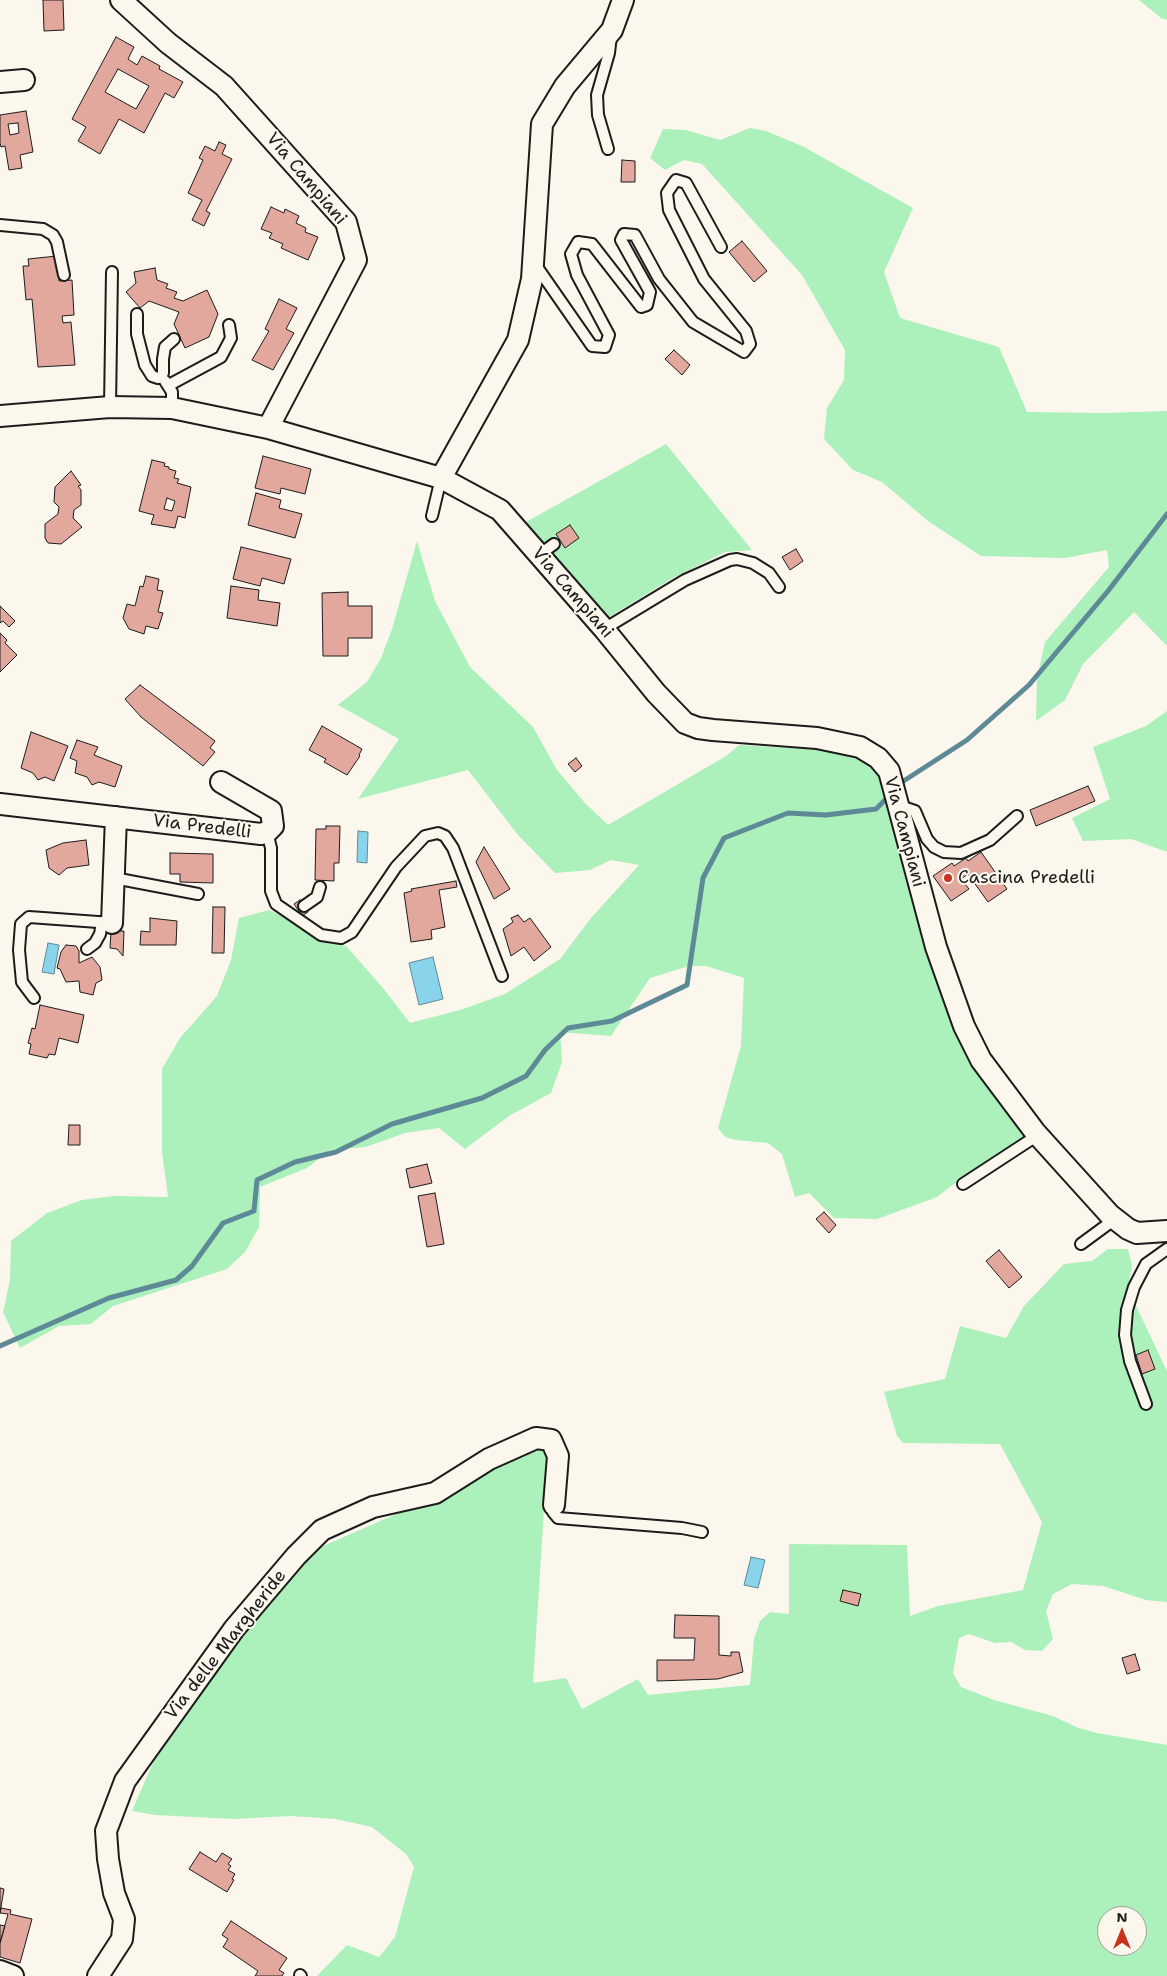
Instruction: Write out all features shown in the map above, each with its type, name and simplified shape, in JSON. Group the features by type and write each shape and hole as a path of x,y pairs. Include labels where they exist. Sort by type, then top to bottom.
{"street":[{"name":"Via Campiani","path":"121,0 168,43 224,86 346,222 356,260 268,428"},
{"path":"441,478 518,340 532,279 542,124 565,86 612,30 623,0"},
{"path":"0,82 24,80"},
{"name":"Via Campiani","path":"0,416 110,407 172,408 268,428 441,478 500,510 547,550 604,629 656,693 685,723 698,728 817,738 860,747 878,758 889,771 900,806 914,870 936,947 964,1026 981,1060 1038,1135 1115,1219 1137,1233 1167,1231"},
{"name":"Via Predelli","path":"0,804 261,834 267,832 273,826 271,811 221,782"},
{"path":"107,922 114,878 116,817"},
{"name":"Via delle Margheride","path":"98,1976 122,1938 124,1919 114,1893 108,1859 106,1831 125,1781 234,1629 296,1556 322,1530 373,1507 435,1493 489,1459 536,1438 551,1440 558,1456 554,1505"},
{"path":"0,1971 13,1976"}],"lane":[{"path":"608,149 598,115 596,95 609,54 612,30"},
{"path":"533,261 592,346 605,347 609,335 577,275 570,254 578,242 592,244 641,307 647,305 650,292 621,240 624,234 635,235 659,279 693,322 744,352 750,344 746,330 704,279 669,210 667,193 676,180 686,183 721,247"},
{"path":"0,225 43,229 54,235 64,275"},
{"path":"110,407 112,272"},
{"path":"137,314 137,334 144,365 152,376 164,379 221,357 231,338 229,325"},
{"path":"172,408 164,379 163,359 166,347 174,339"},
{"path":"432,516 441,478"},
{"path":"604,629 686,580 730,560 753,563 769,573 779,587"},
{"path":"900,806 915,811 927,839 934,847 944,852 961,853 990,840 1017,816"},
{"path":"267,832 271,848 271,891 276,904 297,910 321,935 341,938 352,932 396,867 425,836 438,833 445,836 453,848 502,976"},
{"path":"114,878 198,894"},
{"path":"297,910 317,897 320,887"},
{"path":"34,998 22,982 21,924 29,917 107,922 88,949"},
{"path":"962,1184 1038,1135"},
{"path":"1081,1244 1115,1219"},
{"path":"1146,1404 1130,1361 1125,1335 1127,1310 1134,1287 1146,1264 1167,1249"},
{"path":"554,1505 553,1512 558,1518 682,1528 702,1532"}],"green space":[{"path":"1139,0 1167,0 1167,20 1161,18"},
{"path":"750,128 766,131 804,147 913,208 884,272 900,318 999,347 1027,412 1105,413 1167,411 1167,646 1134,612 1083,664 1065,700 1036,721 1037,678 1045,642 1109,567 1107,550 1065,558 981,556 928,521 882,482 853,470 824,439 827,408 844,380 845,350 802,275 702,164 684,160 665,170 650,158 663,129 686,130 720,140"},
{"path":"666,444 752,550 725,552 673,578 609,617 526,522"},
{"path":"417,541 435,601 470,667 533,727 557,770 585,803 608,825 726,756 739,745 838,751 868,763 878,774 887,794 926,939 1030,1135 959,1180 937,1197 877,1219 834,1218 809,1193 795,1197 782,1154 768,1143 725,1137 718,1128 741,1046 744,978 706,966 689,966 650,978 611,1036 560,1032 562,1062 551,1093 509,1116 465,1149 439,1128 405,1133 366,1147 331,1150 307,1168 260,1187 259,1227 245,1252 227,1269 113,1306 91,1324 59,1326 20,1348 3,1312 10,1280 11,1241 47,1213 82,1200 114,1196 168,1197 162,1152 162,1069 180,1038 217,996 231,960 239,918 269,910 347,947 383,988 410,1023 460,1010 505,994 560,959 591,918 639,865 611,860 590,870 555,873 518,835 468,770 358,799 399,739 338,705 367,682 381,658 392,629"},
{"path":"1167,711 1167,852 1131,839 1083,841 1072,818 1110,799 1093,747 1146,726"},
{"path":"1108,1249 1128,1249 1132,1265 1128,1289 1167,1371 1167,1602 1146,1600 1103,1586 1072,1584 1053,1594 1046,1611 1053,1639 1042,1651 1025,1650 1011,1642 995,1643 969,1634 959,1638 953,1673 961,1687 994,1700 1053,1716 1076,1727 1097,1733 1167,1745 1167,1976 317,1976 347,1945 379,1957 395,1937 414,1867 406,1854 372,1827 336,1819 291,1816 234,1819 156,1815 132,1811 156,1756 175,1721 231,1635 269,1605 296,1558 394,1515 491,1463 546,1447 552,1460 544,1509 533,1683 566,1678 582,1709 638,1679 648,1695 750,1685 754,1639 760,1621 770,1612 789,1614 789,1544 907,1545 910,1616 938,1606 1023,1590 1042,1522 1000,1444 903,1443 897,1436 884,1392 945,1379 960,1326 1006,1338 1024,1306 1064,1264 1092,1261"}],"water":[{"path":"358,831 368,832 367,863 357,862"},
{"path":"48,943 59,945 54,974 42,972"},
{"path":"433,957 443,999 419,1005 409,963"},
{"path":"751,1557 765,1560 758,1588 744,1585"}],"building":[{"path":"43,0 63,0 64,30 44,31"},
{"path":"116,37 134,47 128,59 137,65 142,56 160,66 159,69 183,82 174,98 165,93 144,133 119,119 100,154 78,141 86,127 72,119","holes":["118,69 149,86 136,109 105,92"]},
{"path":"26,111 33,152 20,155 22,168 9,170 5,146 1,147 0,143 0,115","holes":["18,123 19,133 10,135 8,124"]},
{"path":"219,142 226,145 222,154 232,159 206,211 210,213 204,226 192,220 202,200 188,193 203,160 199,158 205,146 215,151"},
{"path":"622,160 635,161 635,182 621,182"},
{"path":"271,207 284,213 285,209 299,216 296,223 306,228 305,232 318,237 308,260 281,248 283,244 269,238 272,233 261,229"},
{"path":"742,241 767,271 754,282 729,252"},
{"path":"57,256 59,281 72,280 74,315 62,316 63,323 71,322 75,365 38,367 32,299 26,300 23,266 29,266 28,259"},
{"path":"155,268 157,280 168,284 166,288 177,292 174,298 183,301 207,290 218,314 209,337 185,348 174,324 179,312 149,301 140,308 126,292 136,283 134,272"},
{"path":"279,299 297,308 286,329 294,333 273,370 252,360 269,331 265,329"},
{"path":"674,350 690,365 682,375 665,359"},
{"path":"263,456 311,469 305,494 281,488 280,494 255,488"},
{"path":"152,460 165,463 164,466 176,471 174,478 179,479 177,483 191,487 185,518 178,516 175,528 151,524 154,515 139,511","holes":["167,498 175,501 172,511 164,509"]},
{"path":"71,471 81,485 78,486 81,490 81,505 74,510 73,518 82,527 61,544 48,543 45,538 45,524 58,514 59,507 54,502 55,487"},
{"path":"256,493 281,500 279,508 302,514 295,538 248,525"},
{"path":"570,525 579,538 565,548 556,534"},
{"path":"241,547 291,559 284,584 262,578 260,586 233,579"},
{"path":"796,549 803,561 790,570 782,557"},
{"path":"146,576 159,579 157,590 163,591 158,612 163,613 158,629 146,626 144,634 129,629 123,618 127,604 135,606 140,586 143,587"},
{"path":"231,586 259,590 258,600 280,603 277,626 227,618"},
{"path":"348,592 348,606 372,606 372,638 348,638 348,656 323,656 322,593"},
{"path":"0,606 15,621 9,627 3,621 0,623"},
{"path":"0,633 7,640 5,643 17,655 0,672"},
{"path":"140,685 215,741 210,748 215,752 203,766 141,717 125,699"},
{"path":"322,726 362,749 360,756 347,775 324,762 326,759 309,750"},
{"path":"31,732 68,746 54,781 45,777 38,780 33,773 21,768"},
{"path":"77,740 98,747 94,755 122,766 115,787 99,782 92,785 87,777 75,773 77,761 70,758"},
{"path":"576,758 582,766 575,772 568,764"},
{"path":"1088,786 1095,801 1036,826 1030,810"},
{"path":"326,826 340,826 339,863 334,863 334,881 315,880 316,829 326,829"},
{"path":"86,840 89,865 67,868 59,875 49,868 46,850 63,843"},
{"path":"484,847 510,889 494,899 476,862"},
{"name":"Cascina Predelli","path":"981,852 1007,889 988,902 968,874 961,879 969,889 951,901 933,876 952,863 954,866 966,858 968,861"},
{"path":"170,853 213,854 213,883 180,882 180,874 170,874"},
{"path":"456,881 457,887 439,890 445,927 431,930 432,939 411,942 404,893 412,891 411,889"},
{"path":"300,900 308,912 302,916 294,904"},
{"path":"213,907 225,907 224,953 212,953"},
{"path":"518,915 524,922 530,918 551,947 534,961 524,947 511,956 503,929 513,922 511,918"},
{"path":"150,918 177,921 176,945 140,945 141,931 150,932"},
{"path":"111,931 124,931 123,956 117,949 110,948"},
{"path":"66,945 76,946 79,951 79,963 92,957 100,967 102,980 96,983 93,995 80,992 79,981 66,982 60,969 57,968 61,952"},
{"path":"40,1005 84,1015 78,1043 59,1038 55,1055 49,1054 47,1058 29,1054 31,1044 28,1043 32,1028 35,1029"},
{"path":"69,1125 80,1125 80,1145 68,1145"},
{"path":"427,1164 432,1183 410,1188 406,1169"},
{"path":"435,1193 444,1244 427,1247 418,1196"},
{"path":"824,1212 836,1225 829,1233 816,1219"},
{"path":"999,1250 1022,1277 1009,1288 986,1261"},
{"path":"1148,1350 1155,1369 1142,1374 1136,1355"},
{"path":"843,1590 861,1594 858,1606 840,1601"},
{"path":"675,1615 719,1616 719,1655 731,1656 731,1652 739,1652 743,1672 718,1679 657,1681 657,1660 694,1660 695,1638 674,1638"},
{"path":"1135,1654 1140,1670 1127,1674 1122,1658"},
{"path":"200,1852 216,1862 222,1853 232,1859 228,1864 231,1866 228,1870 235,1874 232,1879 234,1880 227,1892 189,1869"},
{"path":"0,1888 4,1889 0,1913"},
{"path":"1,1908 11,1910 10,1914 32,1919 20,1963 0,1957 0,1943 8,1914 0,1913"},
{"path":"231,1921 287,1958 279,1970 284,1973 282,1976 255,1976 258,1971 223,1947 228,1939 222,1935"},
{"path":"0,1925 5,1926 0,1943"}],"waterway":[{"path":"902,782 967,740 1029,685 1108,591 1167,514"},
{"path":"0,1346 109,1298 176,1280 192,1266 223,1223 254,1211 257,1180 295,1162 336,1152 392,1124 482,1098 526,1076 545,1050 568,1028 612,1021 687,985 703,878 724,838 788,813 826,815 876,809 885,800"}],"place":[{"name":"Cascina Predelli","path":"948,878"}]}
